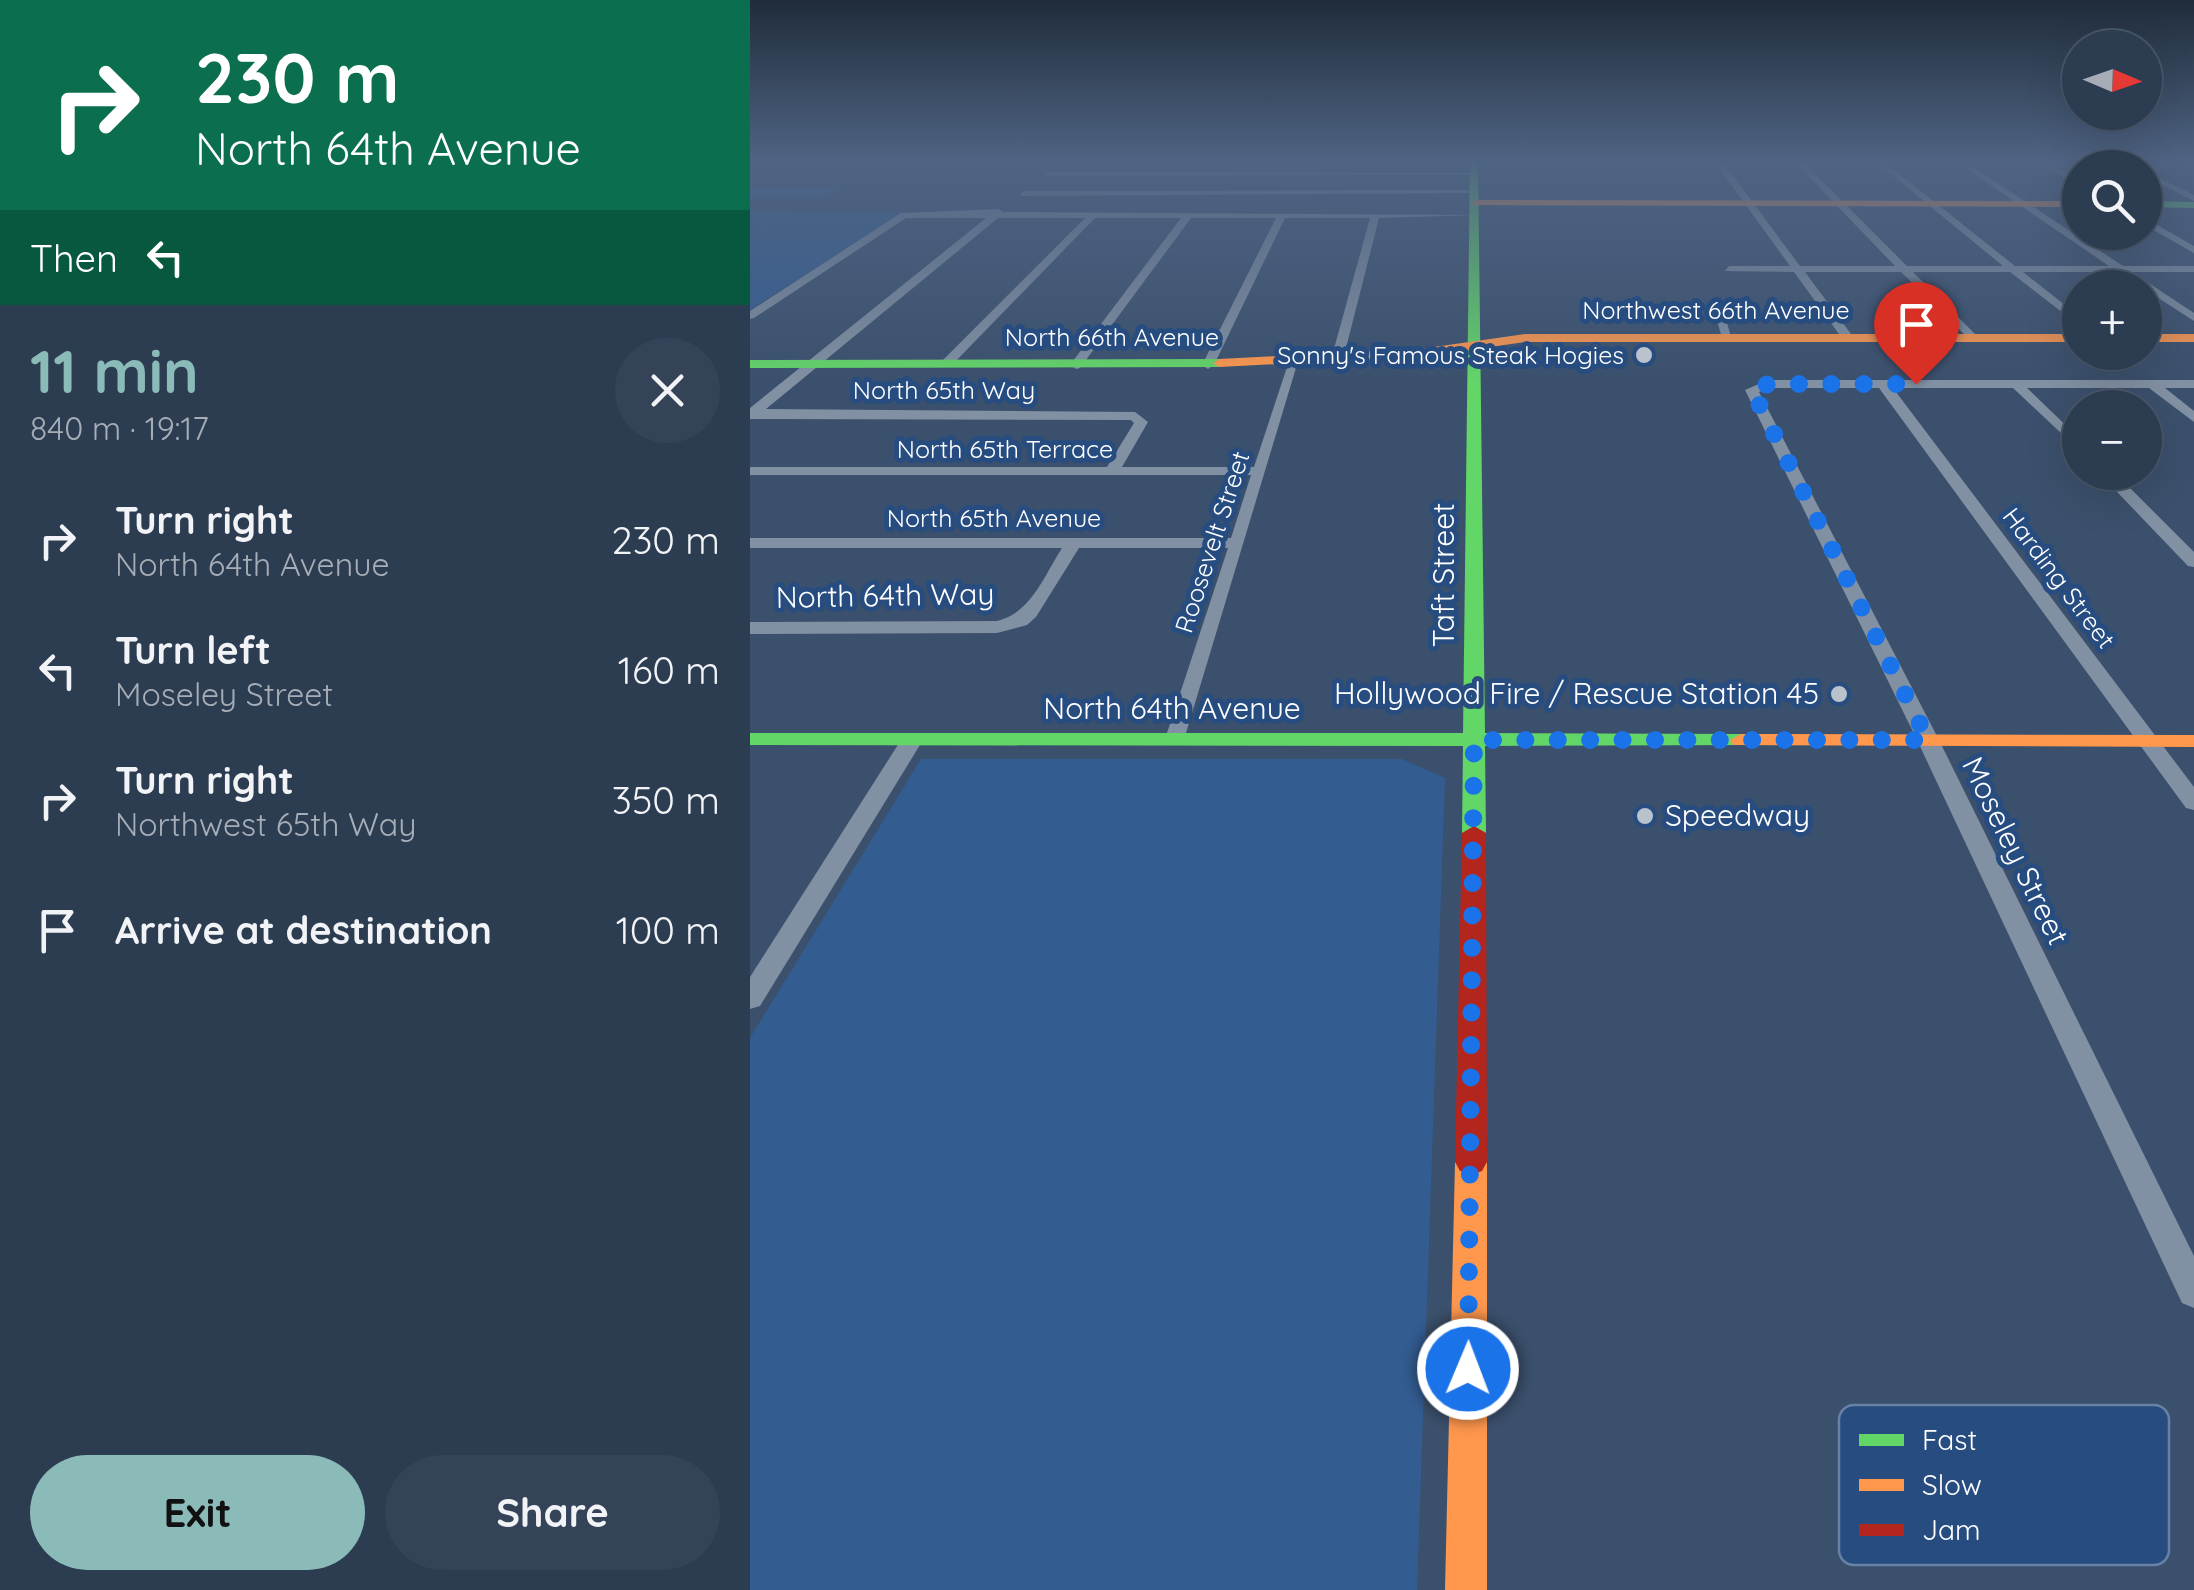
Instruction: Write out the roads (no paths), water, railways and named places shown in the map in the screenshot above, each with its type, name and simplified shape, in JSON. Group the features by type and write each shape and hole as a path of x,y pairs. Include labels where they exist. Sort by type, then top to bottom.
{"street":[{"path":"750,316 873,235"},
{"path":"751,414 971,235"},
{"path":"946,364 1073,235"},
{"path":"1076,365 1173,235"},
{"path":"1208,365 1272,235"},
{"path":"1338,356 1371,235"},
{"name":"Taft Street","path":"1466,1590 1474,740 1474,235"},
{"path":"1773,235 1848,338"},
{"path":"1872,235 1972,338"},
{"path":"1971,235 2062,309"},
{"path":"2072,235 2194,318"},
{"path":"2169,235 2194,250"},
{"path":"1729,269 2194,269"},
{"name":"Northwest 66th Avenue","path":"1473,342 1493,334 1525,338 1724,328 1848,338 2062,338"},
{"path":"2162,338 2194,338"},
{"name":"North 66th Avenue","path":"750,364 1208,365 1387,355 1473,342"},
{"name":"Roosevelt Street","path":"1176,739 1294,361"},
{"path":"1883,384 2194,384"},
{"name":"Moseley Street","path":"1883,384 1756,386 1752,390 1928,740 2194,1292"},
{"name":"Harding Street","path":"1883,384 2194,803"},
{"path":"2016,384 2062,430"},
{"path":"2152,384 2194,418"},
{"name":"North 65th Way","path":"751,414 1135,416 1141,422 1111,472"},
{"name":"North 65th Terrace","path":"750,471 1260,471"},
{"path":"2123,490 2194,562"},
{"name":"North 65th Avenue","path":"750,543 1237,543"},
{"name":"North 64th Way","path":"750,628 997,627 1020,621 1030,613 1073,544"},
{"name":"North 64th Avenue","path":"750,739 2194,741"},
{"path":"750,999 912,740"}],"place":[{"name":"Sonny's Famous Steak Hogies","path":"1644,355"},
{"name":"Hollywood Fire / Rescue Station 45","path":"1839,694"},
{"name":"Speedway","path":"1645,816"}]}
